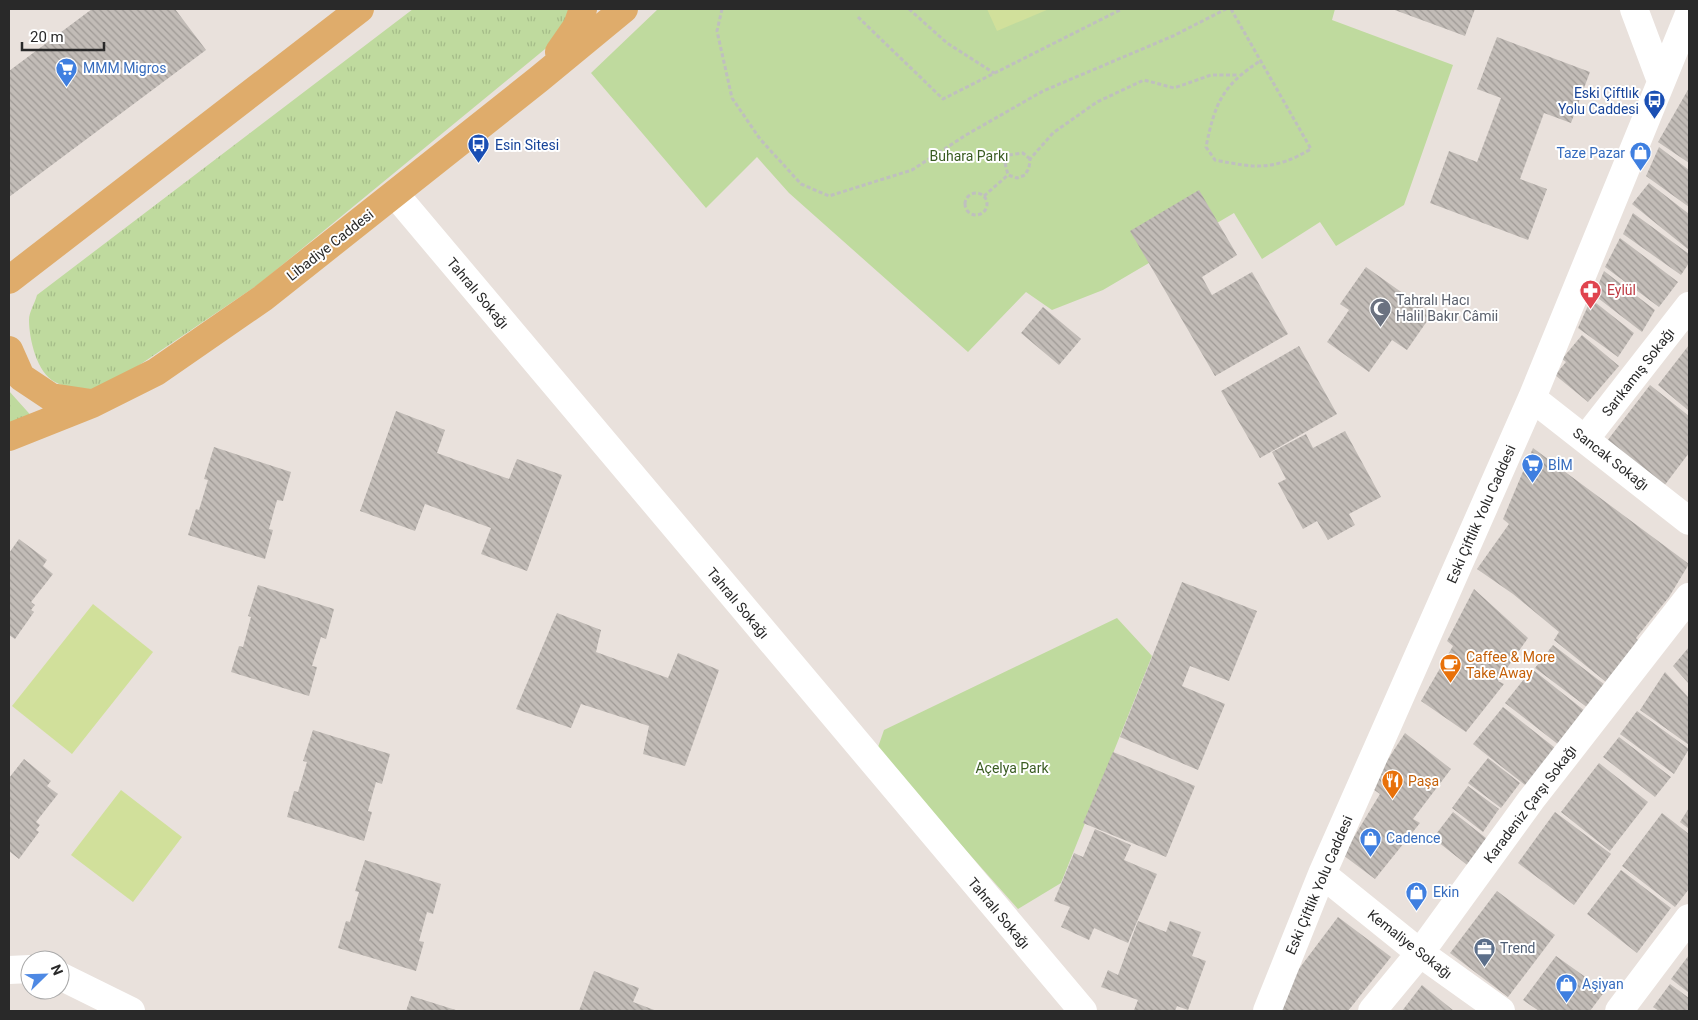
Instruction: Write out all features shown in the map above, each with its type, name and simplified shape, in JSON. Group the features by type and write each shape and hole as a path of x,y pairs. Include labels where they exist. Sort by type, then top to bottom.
{"main road":[{"path":"10,282 360,9"},
{"path":"539,79 577,26 583,9"},
{"name":"Libadiye Caddesi","path":"9,437 92,404 156,372 263,298 539,79 624,9"},
{"path":"9,350 22,377 51,398 92,404"}],"street":[{"path":"1634,9 1661,81"},
{"name":"Eski Çiftlik Yolu Caddesi","path":"1267,1011 1322,874 1532,398 1689,14"},
{"name":"Tahralı Sokağı","path":"395,194 1083,1011"},
{"name":"Sarıkamış Sokağı","path":"1586,438 1689,306"},
{"name":"Sancak Sokağı","path":"1532,398 1586,438 1689,521"},
{"name":"Karadeniz Çarşı Sokağı","path":"1372,1011 1420,954 1531,800 1689,597"},
{"name":"Kemaliye Sokağı","path":"1322,874 1420,954 1501,1011"},
{"path":"1619,1011 1689,918"},
{"path":"70,981 131,1011"}],"path":[{"path":"722,9 717,31 732,98 760,138 801,184 829,196 912,170 966,135 1043,91 1173,36 1226,9"},
{"path":"909,9 947,44 995,73"},
{"path":"858,17 943,99 1122,9"},
{"path":"1231,9 1310,149 1289,162 1252,168 1215,160 1206,147 1214,110 1238,75 1260,61"},
{"path":"1008,175 1017,178 1026,175 1030,168 1030,159 1053,133 1098,102 1144,80 1174,88 1211,76 1238,75"},
{"path":"1008,175 1005,163 1009,154 1023,152 1030,159"},
{"path":"984,196 1008,175"},
{"path":"974,193 984,196 988,203 986,210 976,216 969,213 965,204 968,197 974,193"}],"green space":[{"path":"413,9 572,9 556,40 259,284 104,389 61,385 49,378 35,355 29,328 29,317 37,295"},
{"name":"Buhara Parkı","path":"658,9 1335,9 1332,20 1453,65 1404,205 1336,246 1320,222 1262,259 1234,213 1103,290 1052,310 1026,292 968,352 789,193 757,157 706,208 591,73"},
{"path":"987,9 1049,9 997,31"},
{"path":"9,391 35,420 9,428"},
{"path":"93,604 153,652 72,754 12,706"},
{"name":"Açelya Park","path":"1117,618 1152,656 1061,883 1018,909 877,750 884,730"},
{"path":"121,790 182,837 133,902 71,855"}],"building":[{"path":"92,9 175,9 206,50 9,197 9,71"},
{"path":"1392,9 1475,9 1465,36"},
{"path":"1497,37 1590,72 1571,123 1544,113 1520,179 1547,189 1528,240 1430,203 1449,151 1477,162 1501,98 1477,89"},
{"path":"1689,88 1689,163 1658,142"},
{"path":"1659,147 1689,170 1689,207 1646,176"},
{"path":"1649,183 1689,214 1689,250 1632,204"},
{"path":"1199,190 1237,255 1202,277 1212,295 1252,272 1288,334 1215,376 1130,231"},
{"path":"1633,213 1689,254 1689,263 1681,275 1623,234"},
{"path":"1620,238 1678,282 1659,307 1605,267"},
{"name":"Tahralı Hacı Halil Bakır Câmii","path":"1366,267 1432,314 1407,350 1392,340 1369,372 1327,342 1349,310 1340,304"},
{"path":"1604,271 1655,310 1642,332 1594,295"},
{"path":"1591,299 1634,333 1618,357 1578,328"},
{"path":"1043,307 1081,339 1059,365 1021,333"},
{"path":"1582,335 1619,366 1588,402 1555,375 1566,362 1562,359"},
{"path":"1689,345 1689,411 1658,385"},
{"path":"1299,346 1337,414 1260,458 1221,391"},
{"path":"1650,385 1689,416 1689,453 1664,486 1607,441"},
{"path":"396,411 445,430 437,453 509,479 517,459 562,475 527,571 481,554 491,528 425,504 415,531 360,511"},
{"path":"1345,431 1381,497 1349,514 1355,525 1328,540 1317,521 1303,529 1278,483 1286,479 1272,452 1306,434 1313,448"},
{"path":"214,447 291,472 283,501 277,500 269,529 273,530 265,559 188,535 196,509 199,510 208,480 204,479"},
{"path":"1533,448 1689,564 1669,597 1636,638 1639,641 1606,682 1554,640 1559,632 1513,594 1477,569 1509,524 1503,519"},
{"path":"19,539 47,560 43,566 53,574 31,602 35,605 31,610 34,612 15,639 9,635 9,553"},
{"path":"1182,582 1257,611 1229,681 1190,666 1182,686 1225,704 1198,770 1120,737"},
{"path":"258,585 334,609 326,639 321,637 312,666 317,667 309,696 231,672 239,646 243,647 251,617 248,616"},
{"path":"1474,589 1528,638 1498,681 1504,684 1466,732 1421,701 1453,646 1447,641"},
{"path":"557,613 601,630 596,652 668,678 678,653 719,670 685,766 643,754 649,726 581,704 571,728 516,709"},
{"path":"1553,645 1609,688 1592,711 1535,668"},
{"path":"1689,647 1689,684 1673,666"},
{"path":"1532,669 1585,711 1559,745 1505,703"},
{"path":"1665,672 1689,698 1689,745 1640,710"},
{"path":"1503,707 1559,751 1530,789 1473,744"},
{"path":"1637,711 1689,749 1674,774 1620,734"},
{"path":"313,730 390,754 382,784 376,782 368,811 372,812 364,841 287,817 294,791 298,792 307,762 303,761"},
{"path":"1405,733 1451,769 1413,819 1420,823 1375,879 1343,855 1380,794 1370,787"},
{"path":"1619,737 1671,777 1655,797 1603,757"},
{"path":"1113,752 1195,786 1166,857 1083,823"},
{"path":"1488,758 1520,783 1501,808 1468,783"},
{"path":"24,759 51,781 47,786 58,794 36,822 40,825 36,830 39,832 19,859 9,851 9,778"},
{"path":"1599,763 1648,802 1610,851 1561,812"},
{"path":"1468,786 1499,809 1483,832 1452,808"},
{"path":"1689,808 1689,829 1680,822"},
{"path":"1453,812 1491,842 1471,868 1433,838"},
{"path":"1555,812 1611,854 1574,905 1518,863"},
{"path":"1662,813 1689,834 1689,889 1675,907 1622,866"},
{"path":"1095,829 1131,845 1124,860 1157,874 1128,943 1094,928 1089,940 1061,927 1070,907 1054,901 1074,853 1083,857"},
{"path":"365,860 441,884 433,914 427,912 419,941 424,942 416,971 338,948 346,921 350,922 359,892 355,891"},
{"path":"1621,870 1671,908 1637,953 1587,914"},
{"path":"1497,891 1555,935 1508,997 1450,953"},
{"path":"1338,917 1391,957 1348,1011 1283,1011 1279,1008 1292,978"},
{"path":"1138,921 1166,932 1170,921 1201,932 1192,956 1206,961 1188,1010 1177,1006 1175,1011 1136,1011 1134,1010 1138,1000 1101,987 1108,970 1118,975"},
{"path":"1689,955 1689,993 1671,979"},
{"path":"1556,956 1605,991 1590,1011 1539,1011 1523,1000"},
{"path":"594,971 639,988 633,1002 657,1011 579,1011"},
{"path":"1670,984 1689,998 1689,1011 1659,1011 1653,1007"},
{"path":"1422,985 1454,1011 1402,1011"},
{"path":"411,996 459,1011 406,1011"}],"place":[{"name":"MMM Migros","path":"67,87"},
{"name":"Eski Çiftlık Yolu Caddesi","path":"1655,120"},
{"name":"Esin Sitesi","path":"479,164"},
{"name":"Taze Pazar","path":"1641,172"},
{"name":"Eylül","path":"1591,309"},
{"name":"Tahralı Hacı Halil Bakır Câmii","path":"1380,327"},
{"name":"BİM","path":"1532,484"},
{"name":"Caffee & More Take Away","path":"1450,684"},
{"name":"Paşa","path":"1392,800"},
{"name":"Cadence","path":"1370,857"},
{"name":"Ekin","path":"1417,911"},
{"name":"Trend","path":"1484,967"},
{"name":"Aşiyan","path":"1566,1003"}]}
